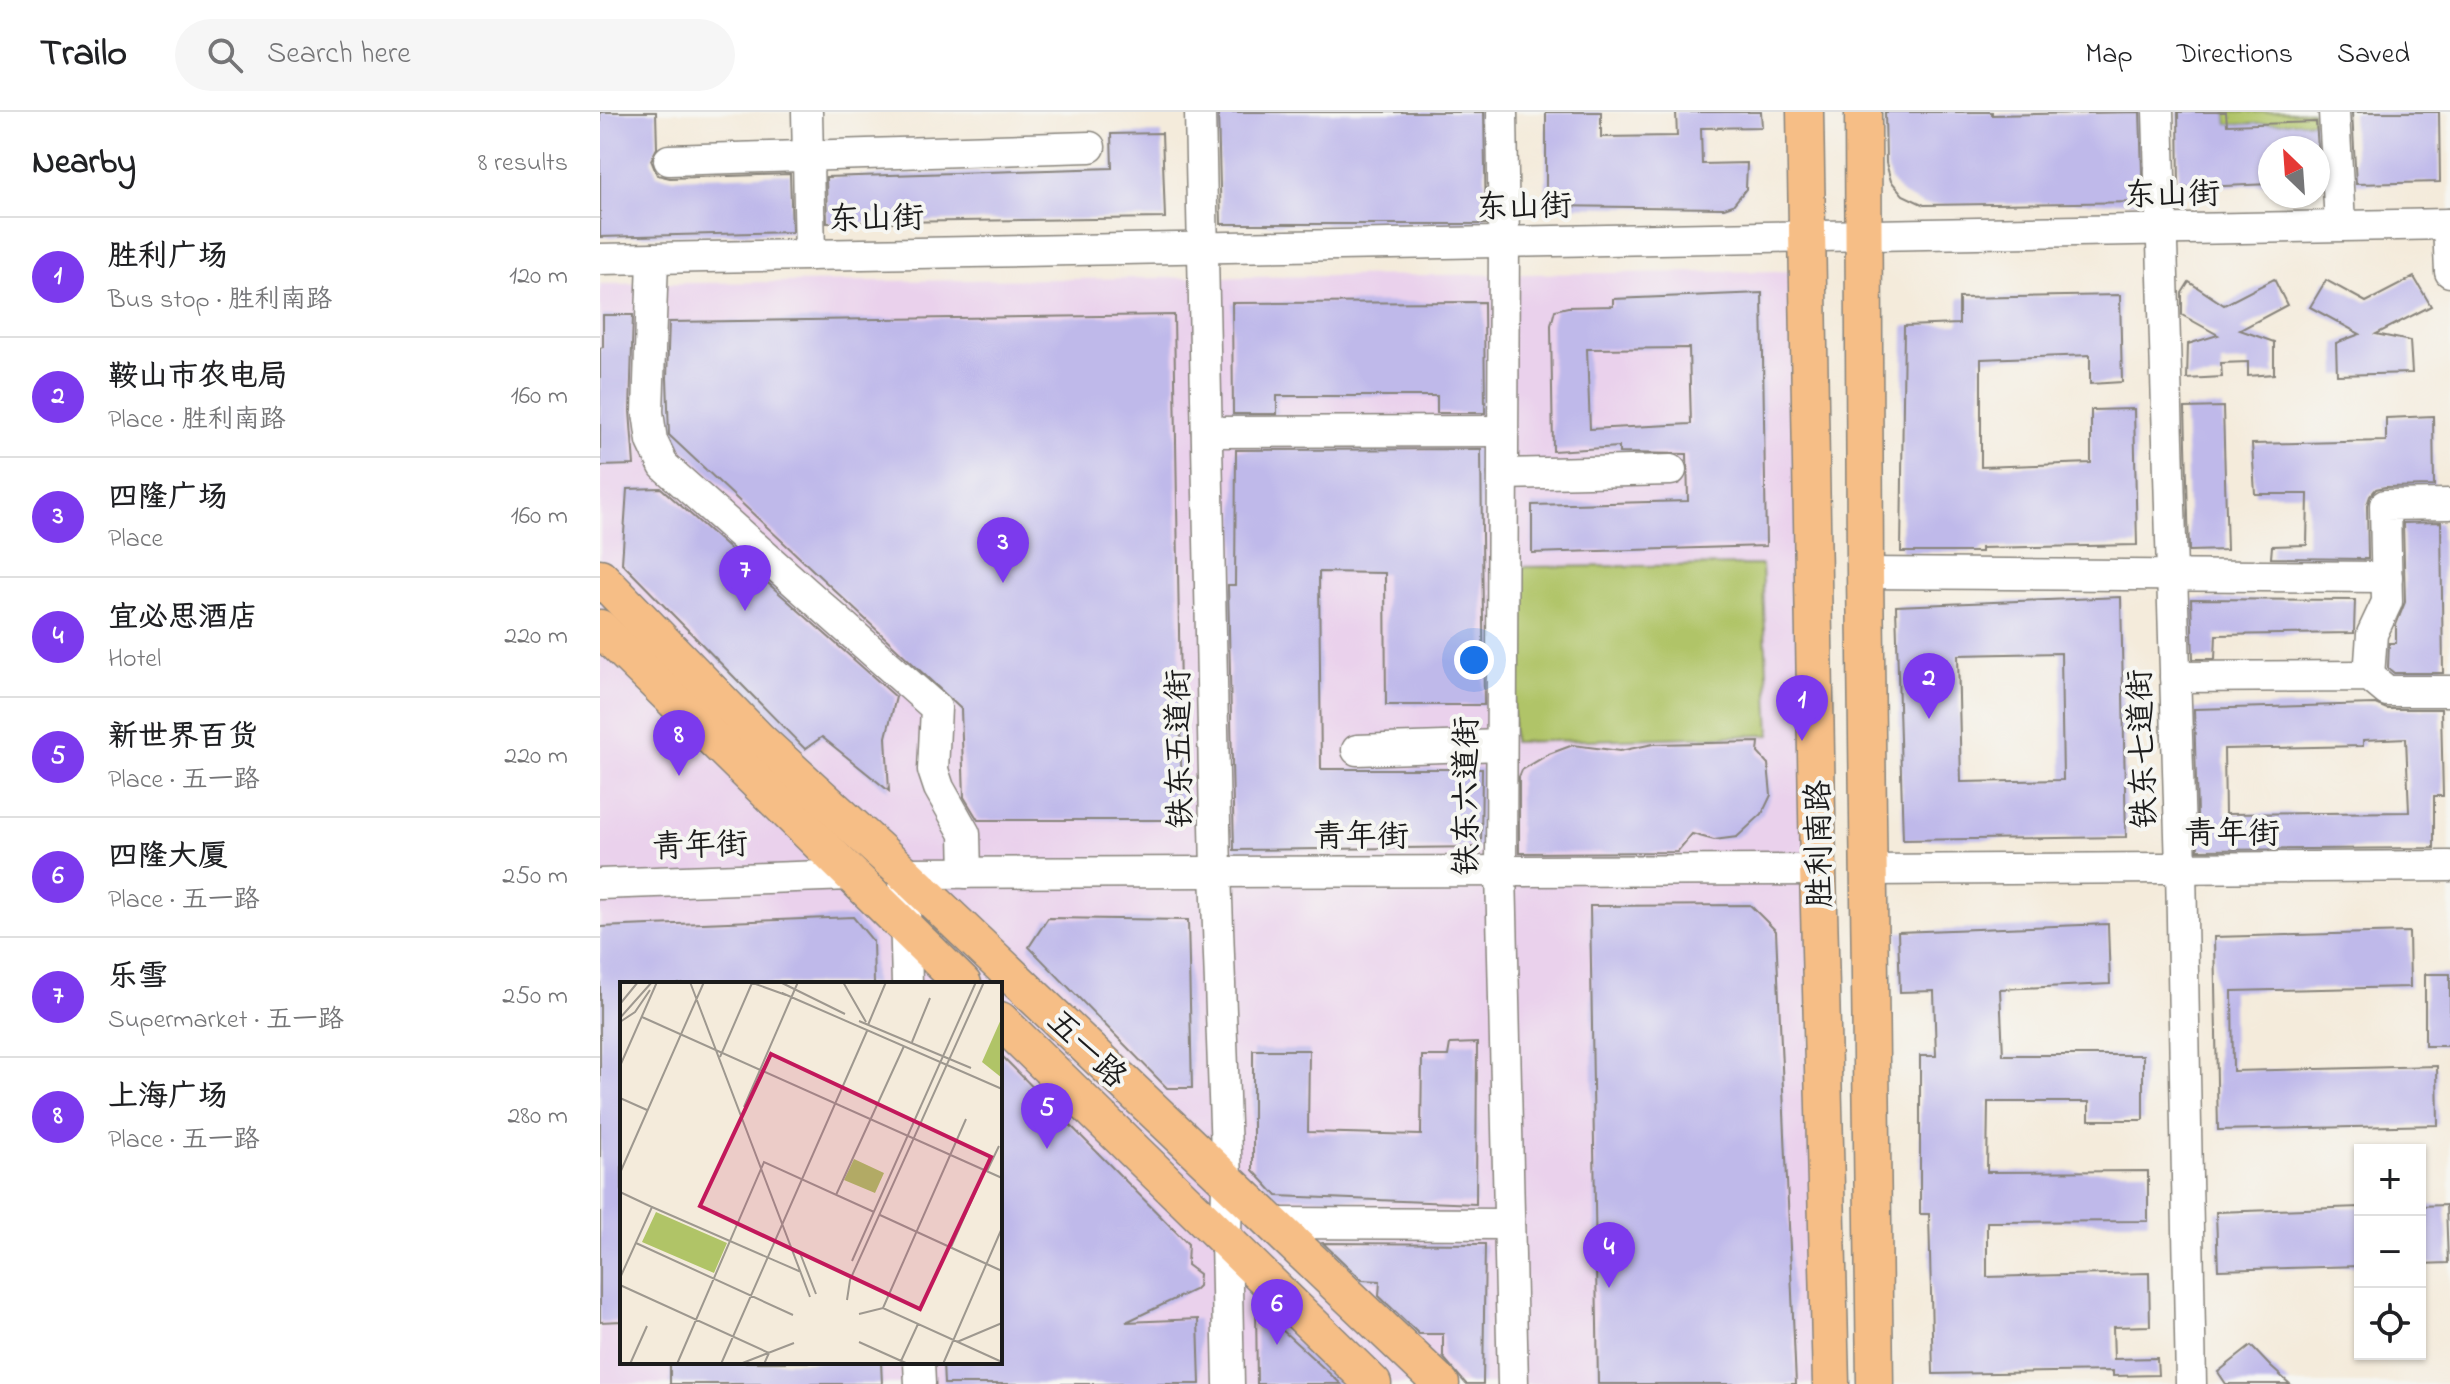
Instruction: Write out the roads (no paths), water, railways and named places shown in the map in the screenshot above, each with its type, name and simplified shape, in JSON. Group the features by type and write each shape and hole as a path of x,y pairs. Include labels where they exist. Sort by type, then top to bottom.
{"main road":[{"name":"胜利南路","path":"1805,112 1818,870 1831,1384"},
{"name":"胜利南路","path":"1863,112 1875,1384"},
{"name":"五一路","path":"600,577 759,740 904,873 1441,1384"},
{"path":"600,628 961,982"},
{"name":"五一路","path":"1002,1022 1373,1384"}],"street":[{"path":"807,112 810,255"},
{"name":"铁东五道街","path":"1200,112 1216,871 1227,1181 1229,1384"},
{"name":"铁东六道街","path":"1502,112 1501,871 1513,1384"},
{"name":"铁东七道街","path":"2158,112 2181,868 2191,1384"},
{"path":"2334,112 2340,225"},
{"path":"669,160 1090,147"},
{"path":"2449,224 2450,272"},
{"name":"东山街","path":"600,259 2449,224"},
{"path":"653,258 648,412 652,441 664,466 936,708 933,770 939,788 965,834 966,873"},
{"path":"1207,432 1503,431"},
{"path":"1503,474 1671,470"},
{"path":"2369,676 2372,634 2387,602 2385,505 2450,504"},
{"path":"1865,573 2387,577"},
{"path":"2175,677 2369,676 2387,691 2450,691"},
{"path":"1357,750 1501,745"},
{"name":"青年街","path":"1871,870 2450,866"},
{"name":"青年街","path":"904,873 1818,870"},
{"path":"904,873 907,982"},
{"name":"青年街","path":"600,884 851,875"},
{"path":"1272,1223 1509,1224"},
{"path":"919,1364 920,1384"}],"place":[{"name":"四隆广场","path":"1003,583"},
{"name":"乐雪","path":"745,611"},
{"name":"鞍山市农电局","path":"1929,719"},
{"name":"胜利广场","path":"1802,741"},
{"name":"上海广场","path":"679,776"},
{"name":"新世界百货","path":"1047,1149"},
{"name":"宜必思酒店","path":"1609,1288"},
{"name":"四隆大厦","path":"1277,1345"}]}
